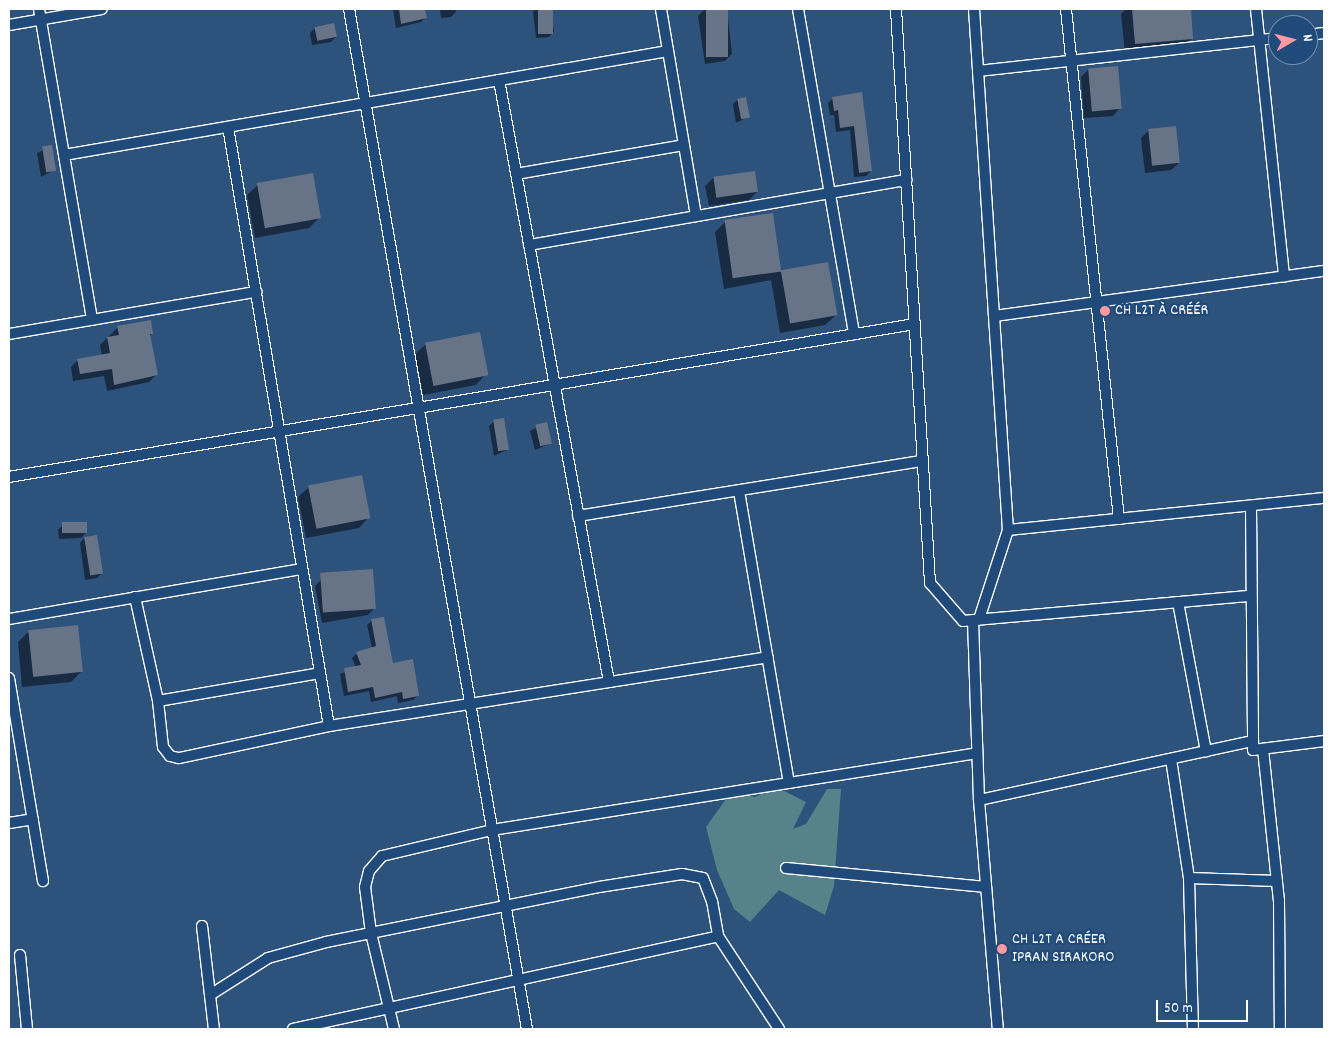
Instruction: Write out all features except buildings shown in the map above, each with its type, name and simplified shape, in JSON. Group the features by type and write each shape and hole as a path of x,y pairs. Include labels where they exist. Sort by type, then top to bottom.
{"street":[{"path":"9,25 40,14 102,9"},
{"path":"349,9 526,1029"},
{"path":"661,9 696,216"},
{"path":"798,9 854,334"},
{"path":"896,9 930,583 963,620 1252,596"},
{"path":"974,9 1008,530 976,619 979,800 998,1029"},
{"path":"1066,9 1119,519"},
{"path":"1256,9 1284,277"},
{"path":"40,14 92,320"},
{"path":"978,70 1268,39"},
{"path":"64,155 668,52"},
{"path":"498,80 608,682"},
{"path":"228,127 328,726"},
{"path":"516,174 684,145"},
{"path":"529,245 906,180"},
{"path":"994,316 1324,271"},
{"path":"9,334 256,292"},
{"path":"9,477 915,324"},
{"path":"578,516 923,461"},
{"path":"739,491 789,783"},
{"path":"1008,530 1324,498"},
{"path":"1251,506 1253,750 1324,741"},
{"path":"9,619 302,569"},
{"path":"135,597 158,701 163,747 170,756 179,758 328,726 768,656"},
{"path":"1178,602 1206,751"},
{"path":"158,701 320,674"},
{"path":"9,678 44,881"},
{"path":"979,800 1253,741"},
{"path":"1263,749 1277,881 1280,1029"},
{"path":"394,1029 371,934 365,887 369,870 382,856 492,830 977,753"},
{"path":"1171,759 1189,878 1193,1029"},
{"path":"9,823 33,818"},
{"path":"786,868 986,887"},
{"path":"210,994 268,958 371,934 682,874 702,878 712,901 718,936 779,1029"},
{"path":"1189,878 1277,881"},
{"path":"202,926 214,1029"},
{"path":"293,1029 718,936"},
{"path":"20,955 27,1029"}],"green space":[{"path":"776,787 806,802 793,829 806,824 827,789 841,789 834,886 825,915 779,890 750,922 734,909 717,870 706,827 731,792 755,797"}],"place":[{"name":"CH L2T À CRÉÉR","path":"1105,311"},
{"name":"CH L2T A CRÉER IPRAN SIRAKORO","path":"1002,949"}]}
